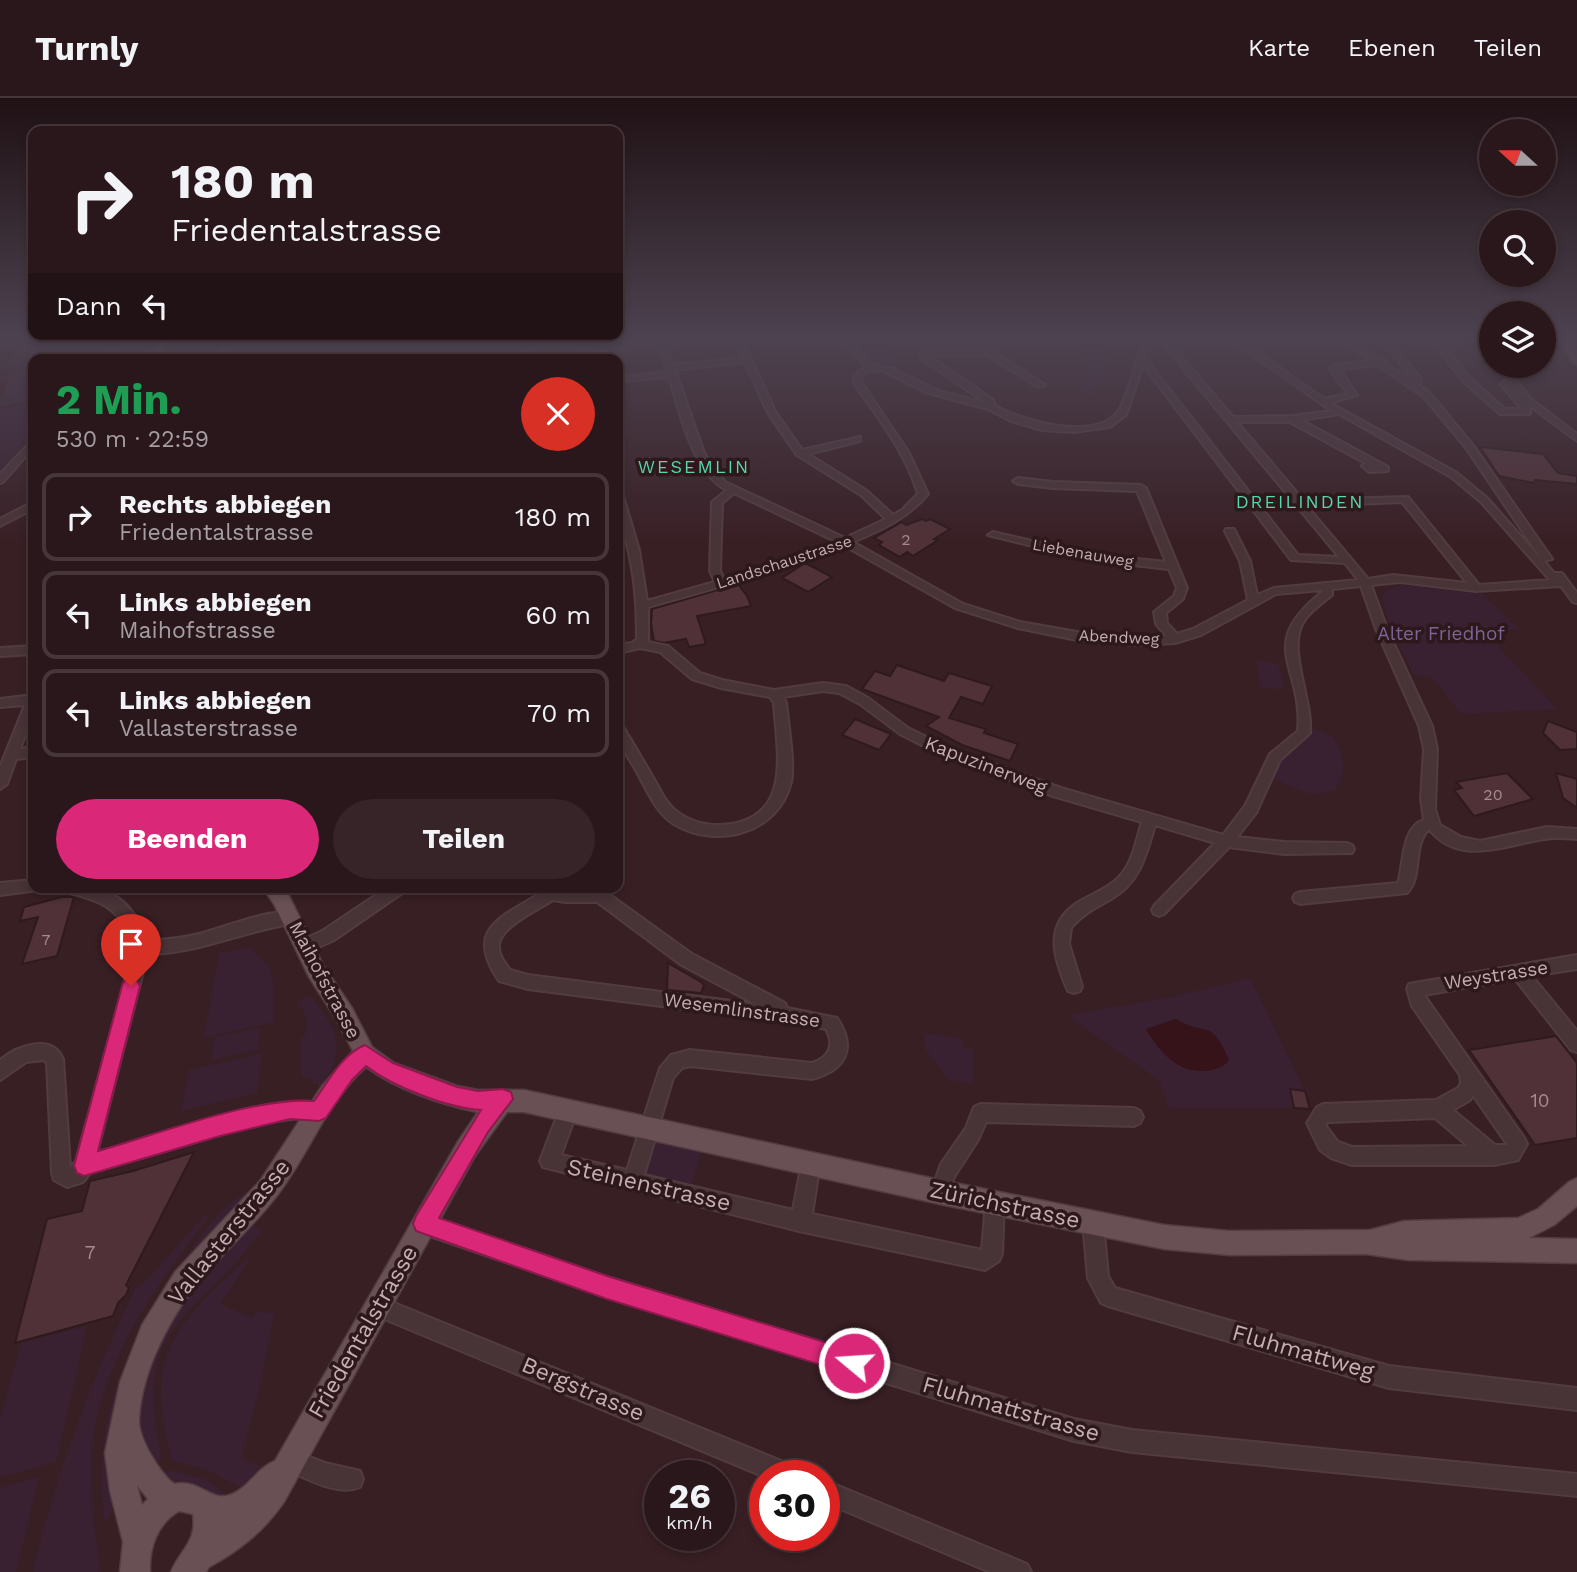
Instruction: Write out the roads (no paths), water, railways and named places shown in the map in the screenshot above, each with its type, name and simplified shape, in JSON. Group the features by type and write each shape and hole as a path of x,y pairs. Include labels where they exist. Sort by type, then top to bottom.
{"main road":[{"name":"Maihofstrasse","path":"275,893 365,1054 387,1070 457,1097 478,1101 503,1099"},
{"name":"Vallasterstrasse","path":"137,1540 124,1491 119,1453 138,1363 174,1295 201,1261 268,1189 345,1073 365,1054"},
{"name":"Zürichstrasse","path":"503,1099 940,1192 1189,1240 1366,1242 1408,1248 1577,1251"},
{"name":"Friedentalstrasse","path":"190,1567 253,1520 277,1489 290,1460 481,1125 503,1099"},
{"name":"Zürichstrasse","path":"1366,1242 1404,1233 1519,1230 1551,1213 1577,1190"},
{"name":"Vallasterstrasse","path":"126,1426 148,1480 159,1492 173,1499"},
{"name":"Friedentalstrasse","path":"206,1510 219,1513 241,1505 264,1488 290,1460"},
{"path":"135,1572 133,1563 137,1540 152,1516 173,1499 190,1497 198,1499 206,1510 208,1534 190,1567"}],"street":[{"path":"683,406 706,463 713,475 732,490 718,502 715,571 720,582"},
{"path":"768,406 800,453 864,492 892,519"},
{"name":"Landschaustrasse","path":"644,605 847,543 909,510 923,494 913,470 873,406"},
{"path":"986,406 1014,419 1042,427 1074,429 1107,425 1123,413 1126,406"},
{"path":"1178,406 1295,558 1346,560"},
{"path":"1219,406 1362,579 1429,738 1429,816 1438,831 1452,840 1482,846 1551,831 1577,834"},
{"path":"1329,406 1434,462 1466,484 1484,500 1552,577 1562,583"},
{"path":"1436,406 1469,446 1562,583 1577,600"},
{"path":"1496,406 1503,412 1527,412 1525,406"},
{"path":"1534,406 1577,438"},
{"path":"1231,420 1293,419 1339,412"},
{"path":"1293,419 1371,463"},
{"path":"800,453 857,439"},
{"path":"0,480 28,449"},
{"path":"1018,481 1141,488 1174,566 1182,593 1160,612 1159,617 1175,639"},
{"name":"Abendweg","path":"732,490 847,543 938,596 992,618 1077,636 1134,641 1175,639 1197,632 1253,600 1275,591 1362,579 1399,579 1476,588 1562,583"},
{"path":"1299,503 1405,499 1476,588"},
{"path":"0,523 28,508"},
{"path":"623,513 640,571 644,605 643,640 641,644 623,648"},
{"path":"1230,530 1245,561 1253,600"},
{"name":"Liebenauweg","path":"993,535 1088,557 1174,566"},
{"path":"1159,910 1226,841 1251,809 1275,757 1304,733 1306,711 1290,643 1297,620 1328,593 1326,586"},
{"name":"Kapuzinerweg","path":"641,644 664,649 696,676 705,680 774,694 824,687 842,689 864,701 904,731 944,751 1058,792 1226,841 1284,848 1347,849"},
{"path":"0,652 28,650"},
{"path":"623,737 664,808 673,818 706,830 741,828 768,815 784,792 780,702 774,694"},
{"path":"0,704 28,700"},
{"path":"0,784 28,712"},
{"path":"12,755 28,753"},
{"path":"1074,986 1061,944 1064,923 1070,915 1108,894 1129,876 1150,818"},
{"path":"1300,898 1402,889 1406,885 1415,836 1422,826 1432,823"},
{"path":"0,889 28,886"},
{"path":"93,893 110,901 126,915 140,938 150,947 171,948 263,921 291,918"},
{"path":"304,947 329,935 391,893"},
{"name":"Wesemlinstrasse","path":"552,893 513,915 495,935 493,957 505,976 528,982 778,1013 831,1023 837,1030 841,1043 836,1058 831,1065 811,1071 690,1058 677,1062 666,1074 649,1129"},
{"path":"558,893 562,898 588,893 601,896 686,959 779,1008 778,1013"},
{"path":"0,1072 13,1059 25,1054 47,1052 55,1059 61,1174 68,1178 76,1175 84,1166 138,961 150,947"},
{"name":"Weystrasse","path":"1468,1072 1418,1000 1415,989 1577,962"},
{"path":"1519,972 1577,1044"},
{"path":"1468,1072 1518,1144 1512,1154 1342,1155 1322,1140 1315,1124 1327,1112 1438,1109 1464,1094 1470,1084 1468,1072"},
{"path":"84,1166 278,1112 303,1109 319,1111"},
{"path":"1438,1109 1494,1156"},
{"name":"Steinenstrasse","path":"568,1111 549,1161 985,1260 992,1254 995,1203"},
{"path":"940,1192 944,1174 967,1145 977,1127 980,1113 1133,1117"},
{"path":"632,1181 649,1129"},
{"path":"801,1220 810,1163"},
{"name":"Fluhmattstrasse","path":"428,1217 594,1283 1074,1430 1132,1441 1576,1487"},
{"name":"Fluhmattweg","path":"1093,1223 1098,1278 1108,1296 1389,1377 1577,1399"},
{"name":"Bergstrasse","path":"377,1306 451,1334 752,1460"},
{"path":"290,1460 325,1474 352,1479"},
{"path":"840,1497 1019,1572"}],"waterway":[{"path":"0,408 12,406"}],"district":[{"name":"WESEMLIN","path":"694,466"},
{"name":"DREILINDEN","path":"1300,501"}],"park label":[{"name":"Alter Friedhof","path":"1441,633"}]}
